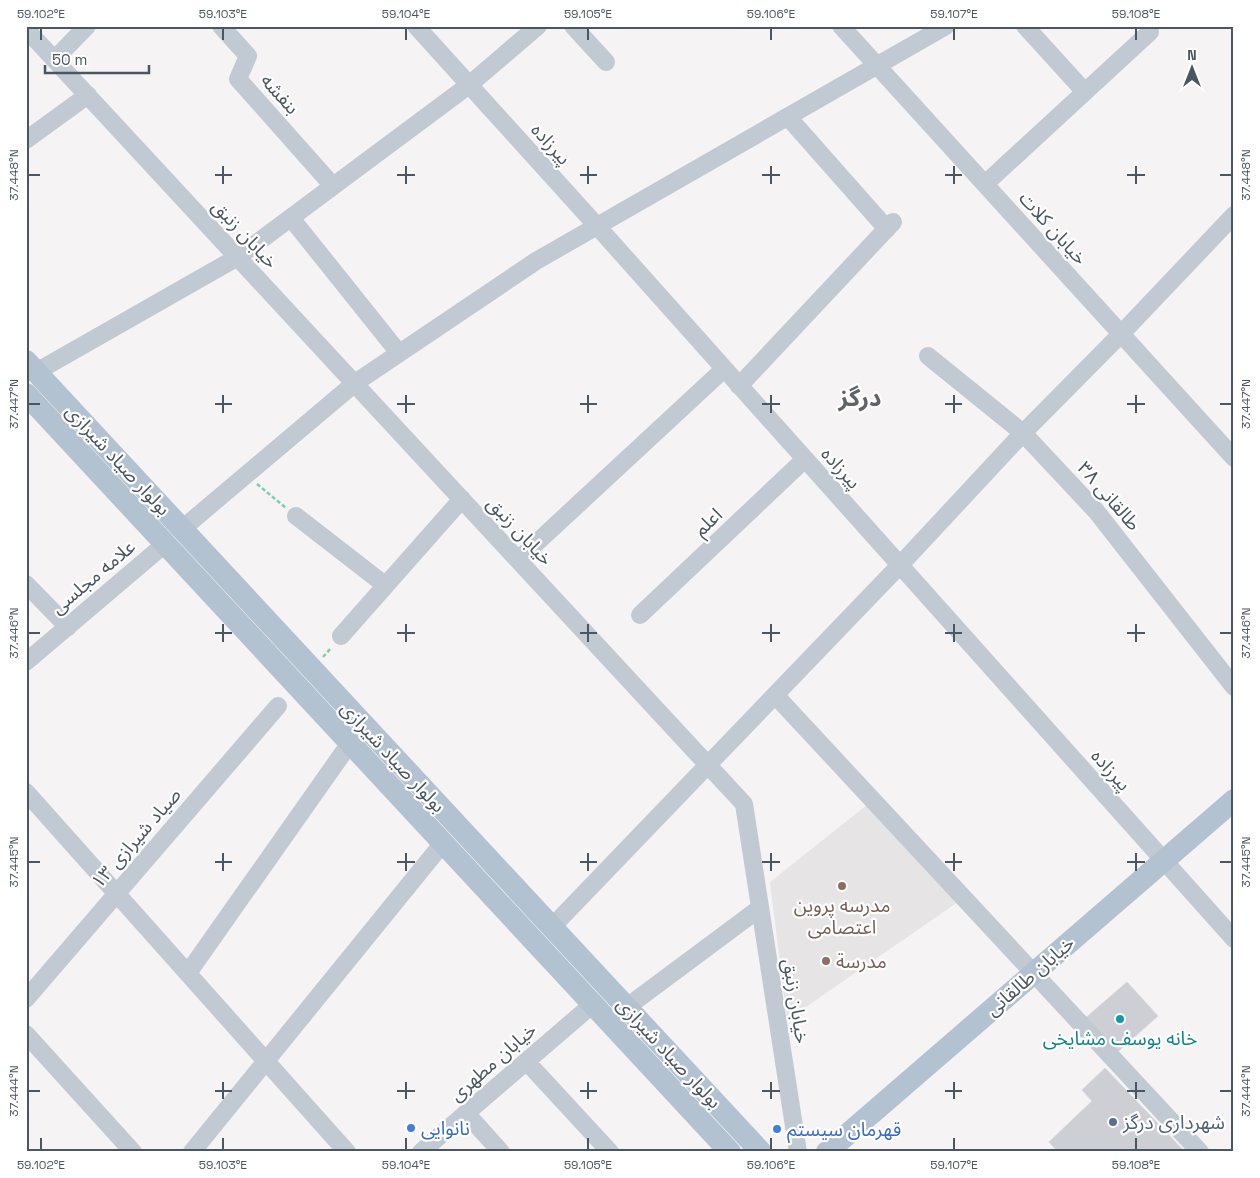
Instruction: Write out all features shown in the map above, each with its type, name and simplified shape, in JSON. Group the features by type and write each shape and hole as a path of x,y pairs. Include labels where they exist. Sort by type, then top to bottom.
{"main road":[{"name":"بولوار صیاد شیرازی","path":"31,366 761,1152"},
{"name":"بولوار صیاد شیرازی","path":"26,394 730,1152"},
{"path":"165,544 182,529"},
{"name":"خیابان طالقانی","path":"827,1152 1234,800"}],"street":[{"path":"54,59 87,26"},
{"name":"بنفشه","path":"221,26 248,56 238,79 333,186"},
{"name":"پیرزاده","path":"416,26 1234,939"},
{"path":"31,366 238,257 469,85 538,26"},
{"path":"573,26 606,62"},
{"name":"خیابان کلات","path":"841,26 1234,458"},
{"path":"182,529 355,384 536,260 946,26"},
{"path":"1025,26 1085,92"},
{"name":"خیابان زنبق","path":"26,29 744,804 798,1152"},
{"path":"985,184 1150,32"},
{"path":"26,140 88,95"},
{"path":"739,386 890,226 788,117"},
{"path":"552,927 900,565 1023,433 1121,334 1234,215"},
{"path":"291,218 399,353"},
{"name":"طالقانی ۳۸","path":"928,356 1023,433 1096,511 1234,687"},
{"path":"518,560 724,369"},
{"name":"اعلم","path":"640,615 805,459"},
{"path":"340,636 462,499"},
{"path":"296,516 386,585"},
{"name":"علامه مجلسی","path":"26,662 165,544"},
{"path":"26,584 68,627"},
{"path":"775,695 1200,1152"},
{"name":"صیاد شیرازی ۱۳","path":"26,999 278,706"},
{"path":"188,973 350,743"},
{"path":"26,792 347,1152"},
{"path":"192,1152 443,842"},
{"path":"627,1007 760,908"},
{"name":"خیابان مطهری","path":"421,1152 593,1004"},
{"path":"26,1034 133,1152"},
{"path":"526,1061 610,1152"},
{"path":"466,1113 501,1152"}],"path":[{"path":"246,475 296,516"},
{"path":"312,669 340,636"}],"shaded area":[{"name":"مدرسة","path":"867,805 958,902 787,1020 770,882"}],"building":[{"name":"خانه یوسف مشایخی","path":"1127,982 1158,1016 1113,1056 1082,1021"},
{"name":"شهرداری درگز","path":"1105,1068 1185,1152 1058,1152 1049,1142 1092,1101 1082,1090"}],"place":[{"name":"مدرسه پروین اعتصامی","path":"842,886"},
{"name":"مدرسة","path":"826,961"},
{"name":"خانه یوسف مشایخی","path":"1120,1019"},
{"name":"شهرداری درگز","path":"1113,1122"},
{"name":"نانوایی","path":"411,1128"},
{"name":"قهرمان سیستم","path":"777,1129"}],"district":[{"name":"درگز","path":"860,397"}]}
